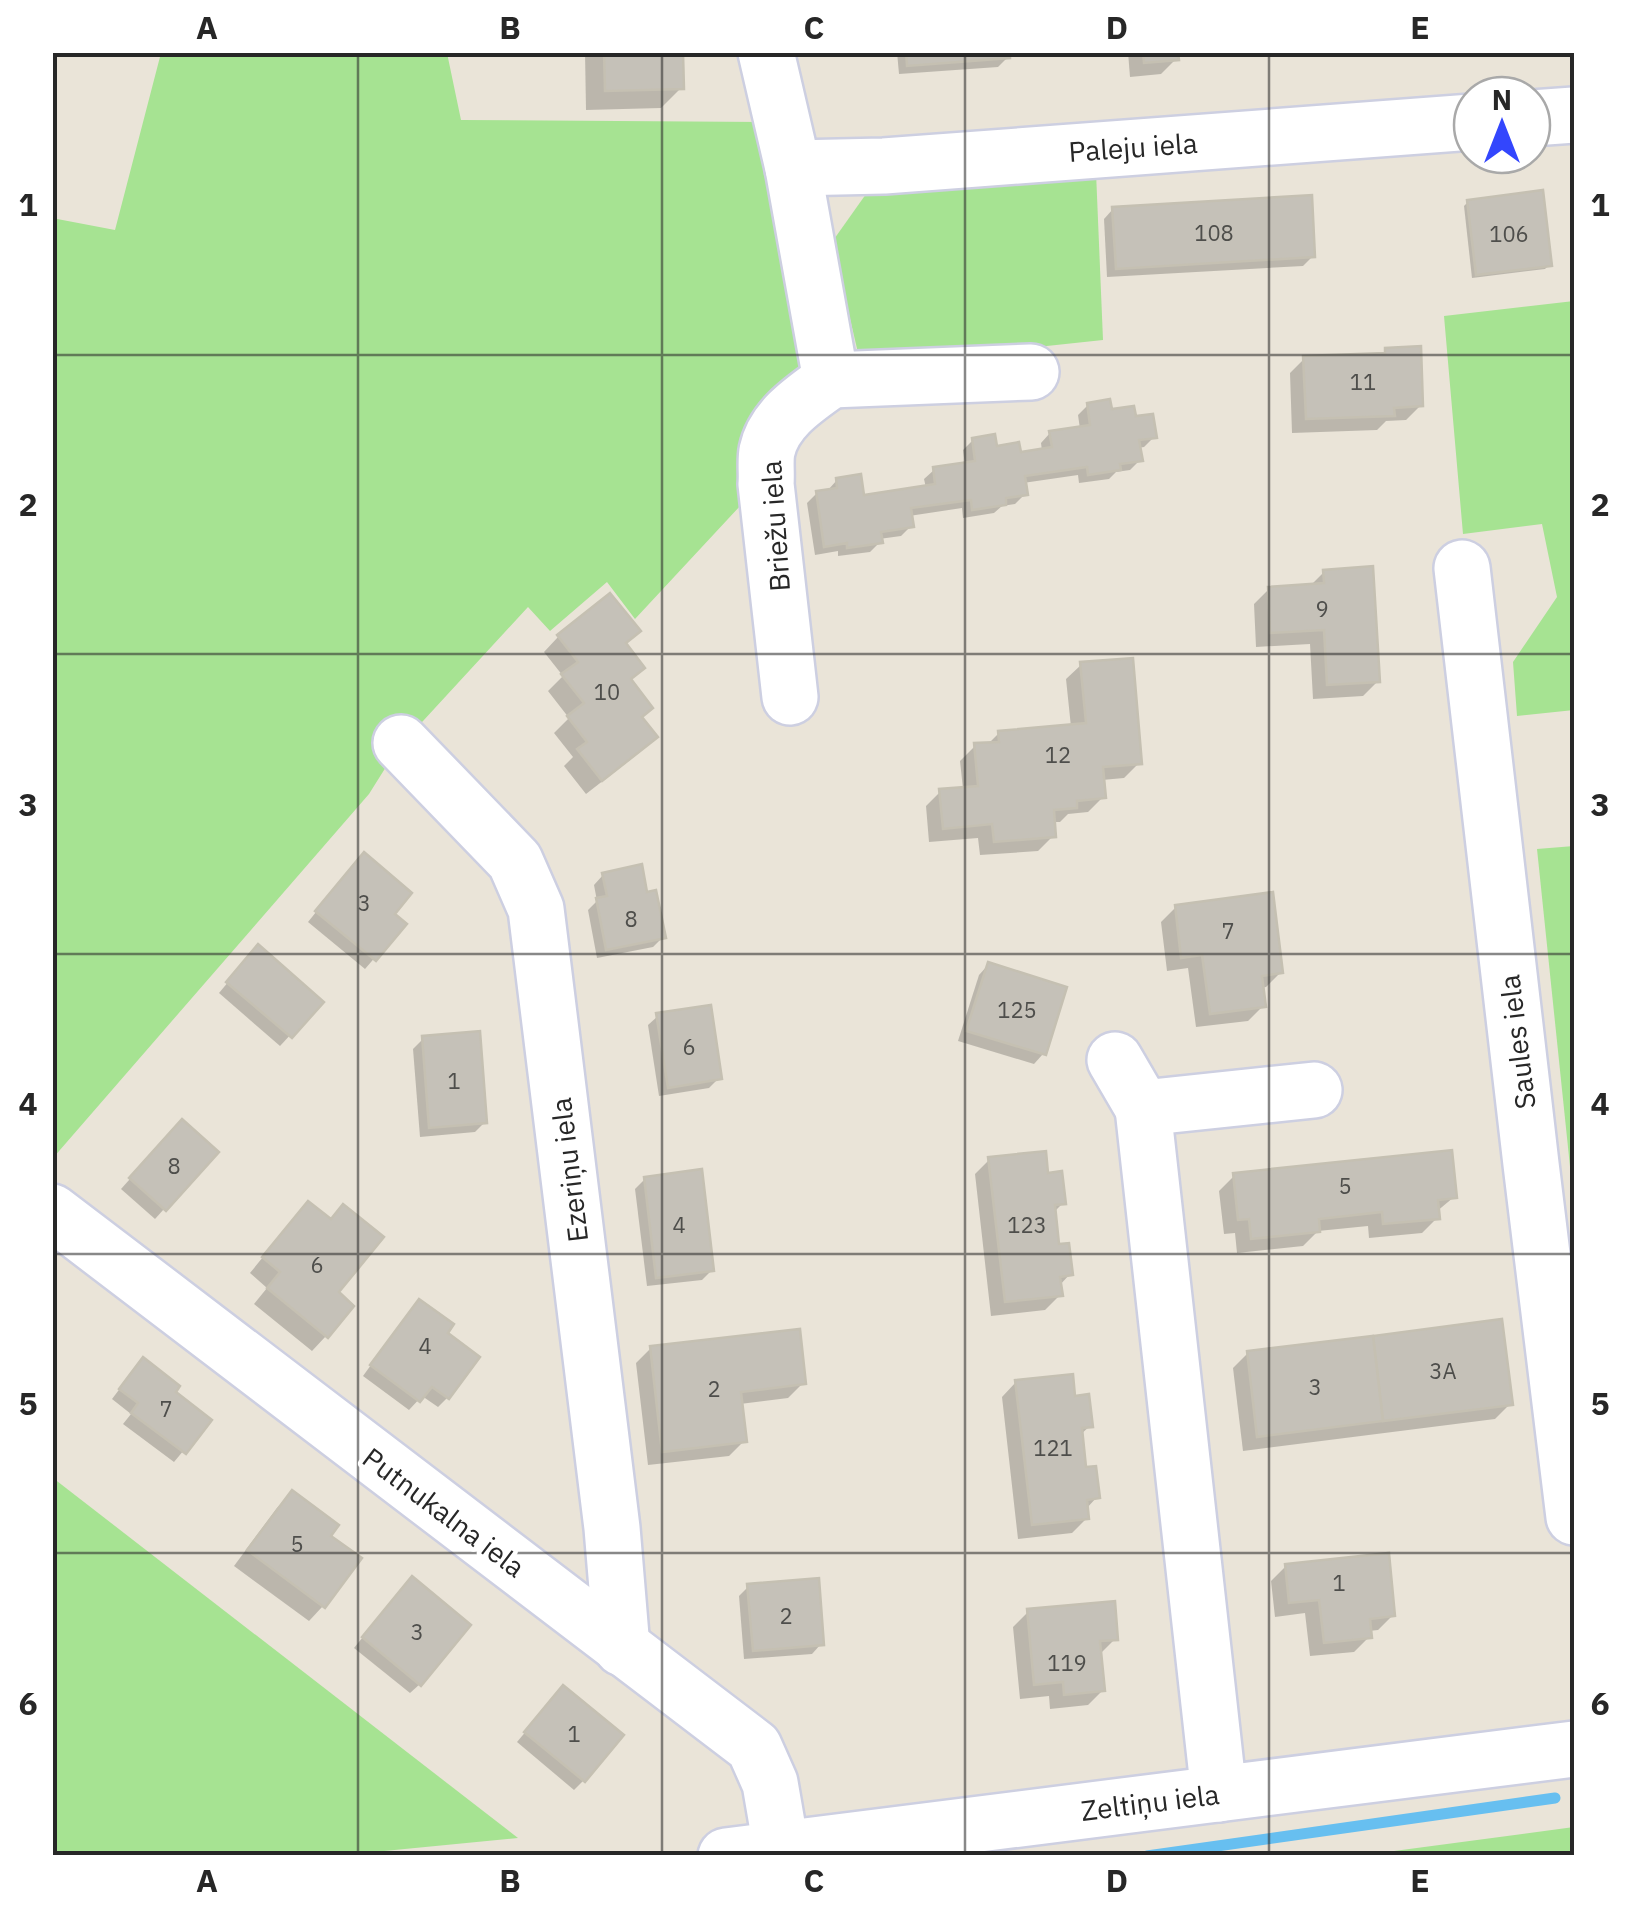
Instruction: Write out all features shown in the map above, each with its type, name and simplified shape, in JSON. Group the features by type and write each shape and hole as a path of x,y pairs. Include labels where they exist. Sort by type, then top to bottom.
{"street":[{"path":"766,52 793,168 831,380 1031,372"},
{"name":"Paleju iela","path":"793,168 904,164 1452,123"},
{"name":"Briežu iela","path":"790,697 766,484 768,450 794,407 831,380"},
{"name":"Saules iela","path":"1462,568 1574,1517"},
{"name":"Ezeriņu iela","path":"401,743 516,861 536,908 610,1508 622,1648"},
{"path":"1115,1060 1143,1108 1219,1794"},
{"path":"1143,1108 1314,1090"},
{"name":"Putnukalna iela","path":"52,1212 754,1747 770,1783 780,1848"},
{"name":"Zeltiņu iela","path":"726,1856 1574,1749"}],"green space":[{"path":"161,53 447,53 461,120 763,122 803,375 754,491 635,619 607,582 550,631 528,607 401,743 369,794 53,1158 52,218 115,230"},
{"path":"1096,172 1103,340 859,357 832,242 871,187"},
{"path":"1574,301 1574,710 1517,716 1513,662 1557,597 1542,524 1463,534 1444,316"},
{"path":"1574,846 1574,1205 1537,849"},
{"path":"53,1478 518,1838 333,1856 53,1855"},
{"path":"1574,1827 1574,1855 1364,1855"}],"building":[{"path":"604,52 683,52 684,89 605,91"},
{"path":"906,52 1010,52 1010,58 907,66"},
{"path":"1143,52 1178,52 1179,60 1144,63"},
{"path":"1543,190 1552,266 1476,275 1467,200"},
{"path":"1312,195 1315,257 1116,269 1112,207"},
{"path":"1421,346 1423,406 1394,408 1395,416 1306,419 1303,356 1385,353 1385,348"},
{"path":"1110,399 1112,409 1134,406 1136,416 1153,414 1157,438 1139,440 1143,461 1120,464 1121,470 1088,475 1087,467 1025,476 1028,495 1006,498 1006,505 972,510 971,500 911,508 914,527 881,532 883,543 824,547 816,491 837,488 836,478 861,474 864,495 935,484 933,467 975,461 972,438 995,434 997,446 1019,442 1021,452 1052,447 1049,431 1090,425 1087,403"},
{"path":"1373,566 1380,682 1327,685 1324,630 1270,633 1268,587 1324,583 1323,570"},
{"path":"610,593 641,631 626,643 645,668 631,679 653,708 642,717 658,737 602,781 577,749 587,742 567,716 584,703 561,674 578,662 557,635"},
{"path":"1133,658 1142,764 1103,767 1106,798 1077,801 1077,808 1054,810 1056,837 994,842 992,824 943,829 939,789 978,786 974,743 999,742 998,731 1086,723 1080,662"},
{"path":"364,852 412,893 395,914 407,924 376,961 315,911"},
{"path":"642,864 647,892 656,890 666,938 606,950 596,898 607,896 602,873"},
{"path":"1273,892 1283,973 1262,976 1266,1007 1210,1014 1202,955 1181,958 1175,905"},
{"path":"258,944 324,1002 292,1038 226,982"},
{"path":"988,962 1067,987 1046,1055 966,1031"},
{"path":"711,1005 722,1079 668,1088 656,1013"},
{"path":"480,1031 487,1123 429,1128 422,1036"},
{"path":"182,1119 219,1152 166,1211 129,1178"},
{"path":"1452,1150 1457,1198 1438,1200 1440,1219 1383,1224 1382,1212 1319,1219 1320,1232 1251,1239 1249,1219 1238,1220 1233,1173"},
{"path":"1046,1151 1048,1173 1062,1171 1066,1204 1055,1205 1059,1244 1069,1243 1073,1275 1060,1277 1063,1296 1005,1302 988,1157"},
{"path":"702,1169 714,1271 656,1278 644,1177"},
{"path":"308,1201 331,1219 343,1204 384,1237 339,1292 354,1306 328,1338 267,1288 280,1272 262,1257"},
{"path":"419,1299 454,1324 448,1333 480,1357 449,1399 432,1387 420,1402 370,1365"},
{"path":"1502,1319 1513,1405 1383,1421 1373,1336"},
{"path":"800,1329 806,1384 741,1392 747,1442 662,1452 650,1346"},
{"path":"1373,1336 1383,1421 1257,1437 1247,1351"},
{"path":"143,1357 180,1386 176,1392 212,1420 186,1454 131,1413 138,1403 119,1389"},
{"path":"1073,1374 1075,1396 1089,1394 1093,1427 1082,1428 1086,1467 1096,1466 1100,1498 1087,1500 1089,1519 1032,1525 1015,1380"},
{"path":"292,1490 339,1525 331,1536 362,1558 325,1608 247,1550"},
{"path":"1389,1553 1395,1616 1370,1619 1372,1638 1324,1643 1319,1600 1289,1603 1285,1564"},
{"path":"412,1576 471,1625 421,1686 362,1637"},
{"path":"819,1578 824,1645 753,1651 747,1584"},
{"path":"1115,1601 1118,1640 1100,1641 1105,1691 1064,1695 1063,1682 1034,1685 1027,1609"},
{"path":"563,1685 624,1735 585,1782 524,1732"}],"waterway":[{"path":"1147,1856 1555,1798"}]}
